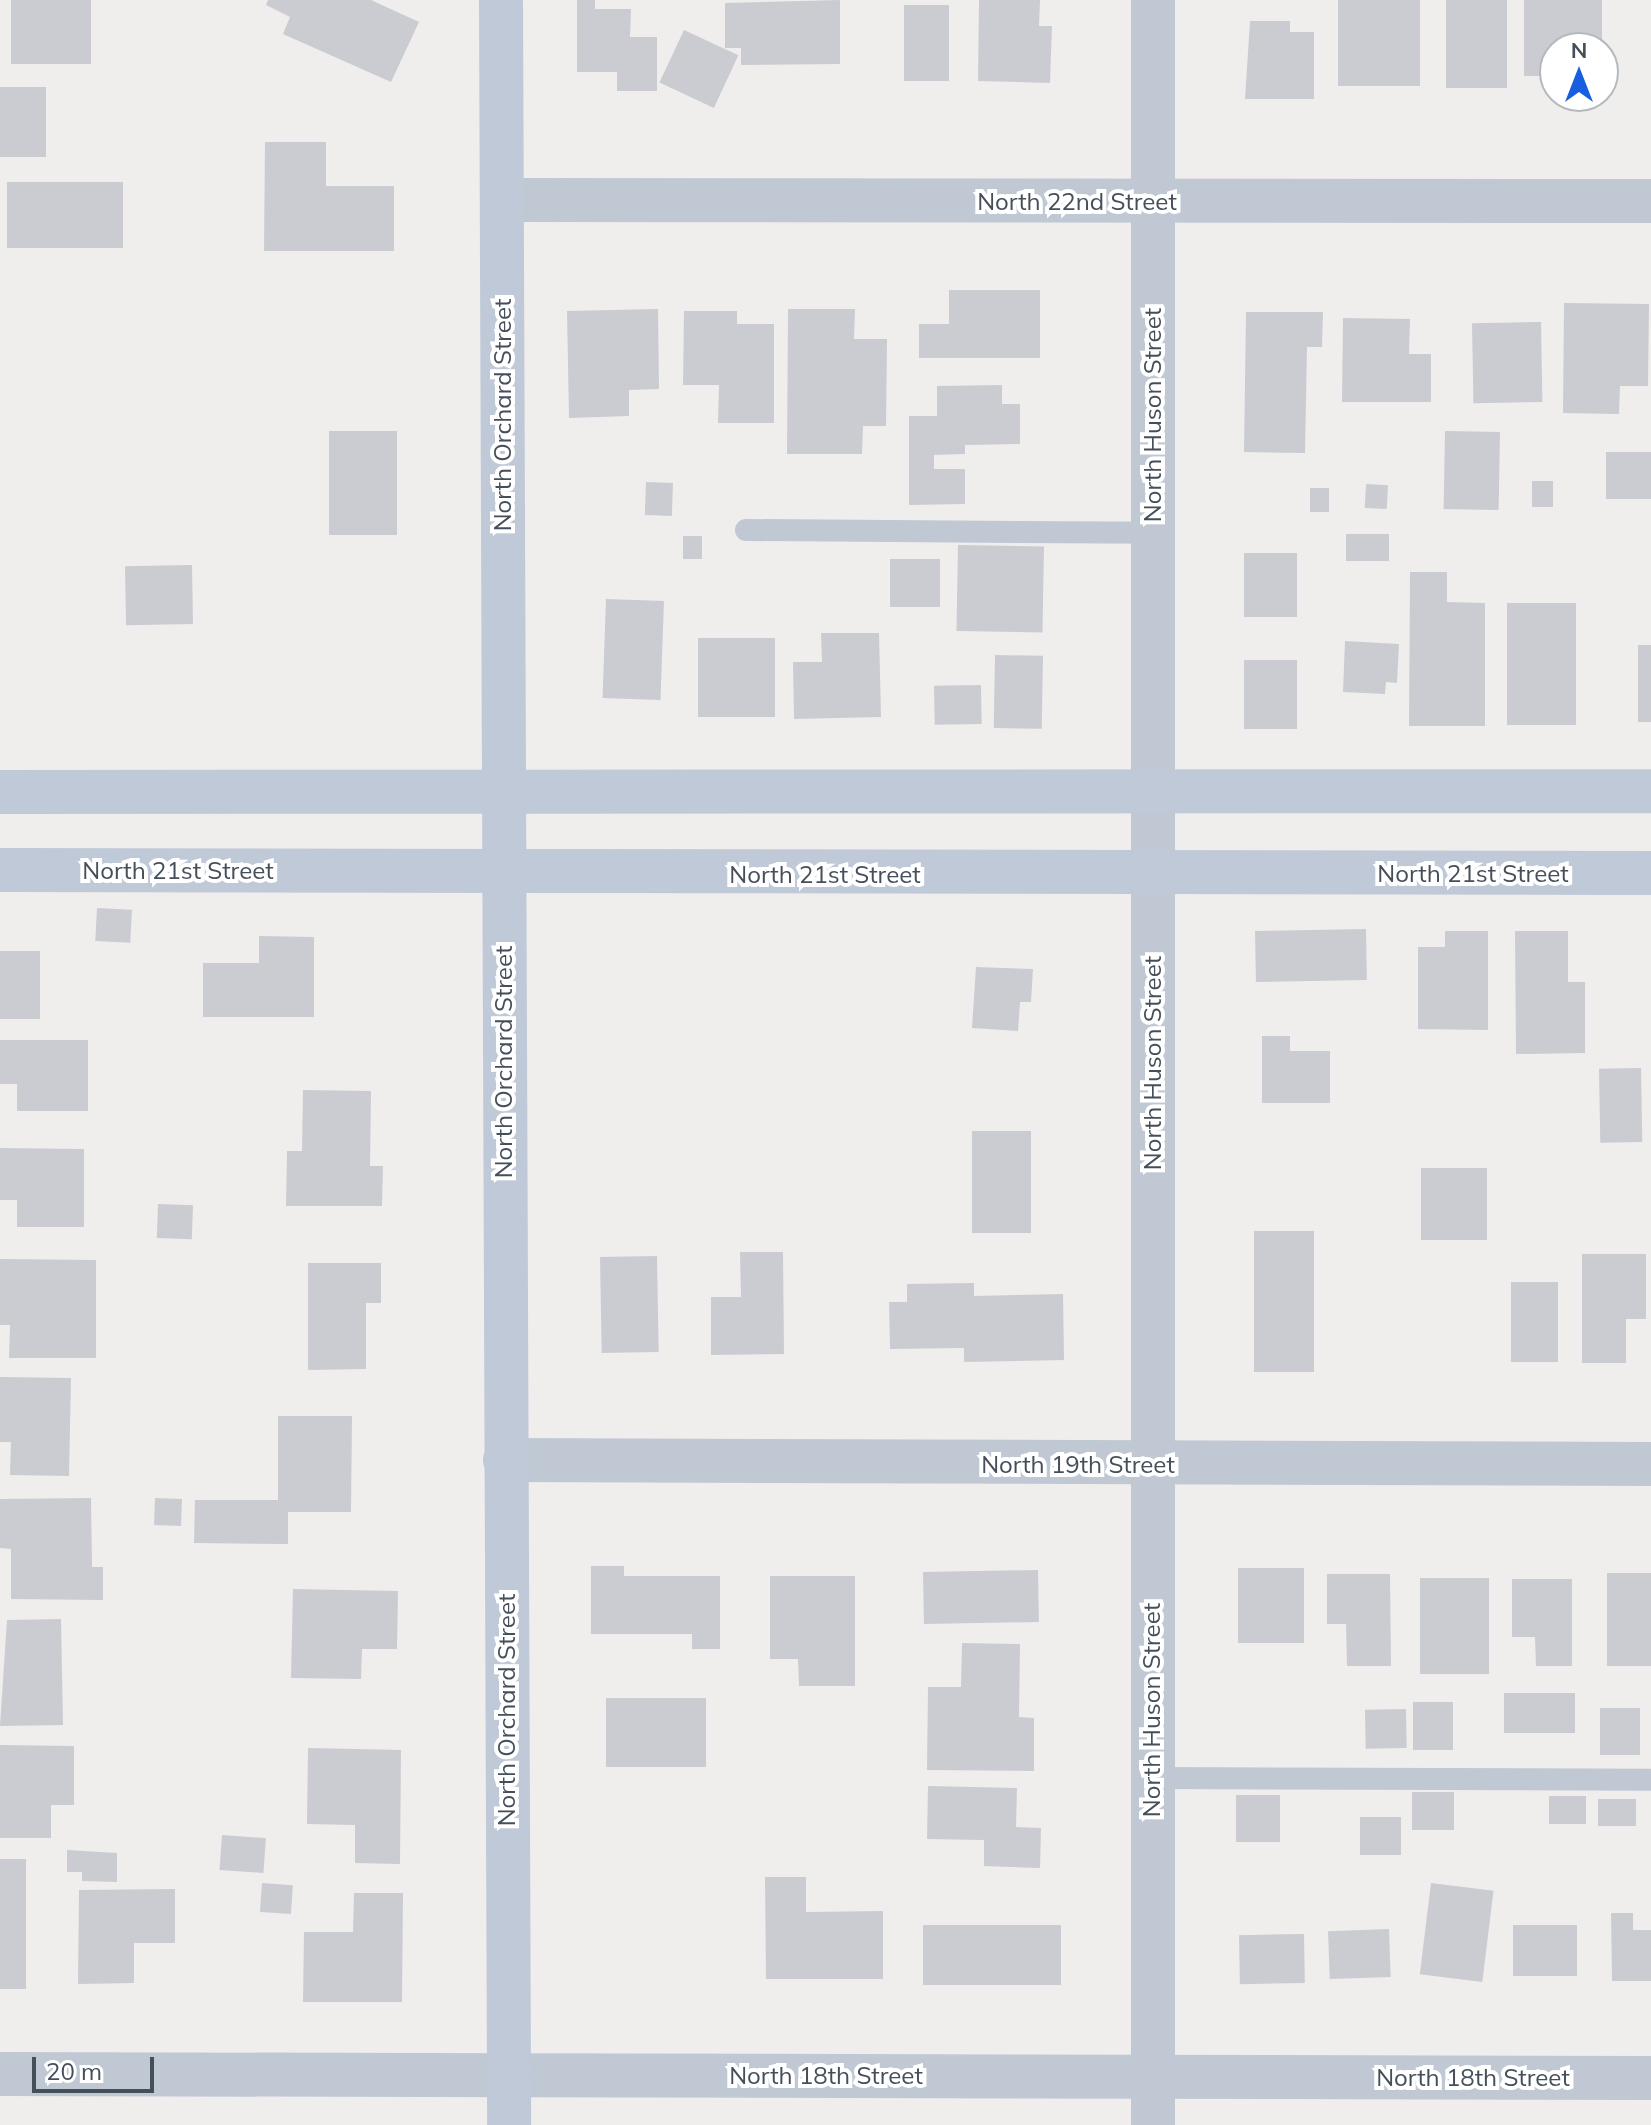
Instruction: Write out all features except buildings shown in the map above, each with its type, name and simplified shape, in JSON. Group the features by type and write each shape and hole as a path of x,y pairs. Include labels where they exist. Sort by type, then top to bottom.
{"main road":[{"name":"North Orchard Street","path":"501,0 509,2125"},
{"path":"0,792 1651,791"},
{"name":"North 21st Street","path":"0,870 1154,876 1651,873"}],"street":[{"name":"North Huson Street","path":"1153,0 1153,2125"},
{"name":"North 22nd Street","path":"503,200 1153,203 1651,201"},
{"name":"North 19th Street","path":"505,1460 1152,1466 1651,1464"},
{"name":"North 18th Street","path":"0,2074 1651,2078"}],"lane":[{"path":"746,530 1154,533"},
{"path":"1152,1778 1651,1780"}]}
